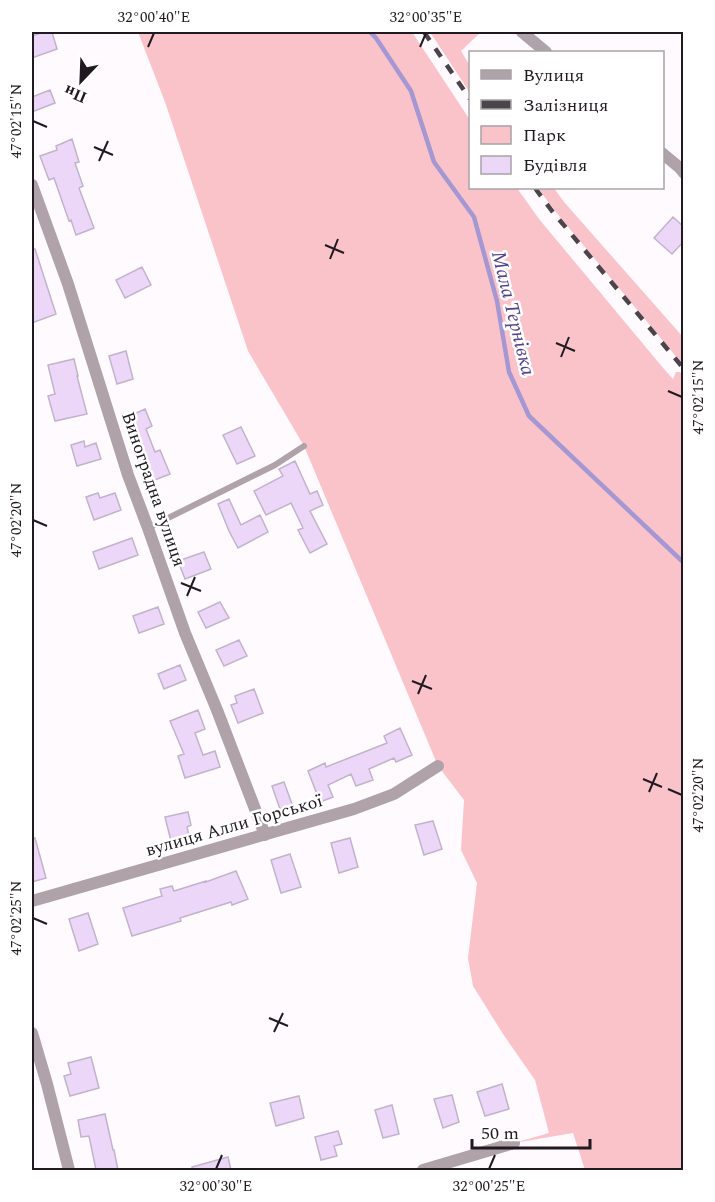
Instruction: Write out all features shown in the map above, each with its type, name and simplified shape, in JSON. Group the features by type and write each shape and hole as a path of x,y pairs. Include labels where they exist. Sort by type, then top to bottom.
{"street":[{"path":"522,32 545,51"},
{"path":"664,154 684,172"},
{"name":"Виноградна вулиця","path":"32,185 68,284 128,476 185,633 265,836"},
{"name":"вулиця Алли Горської","path":"32,901 354,809 394,794 438,766"},
{"path":"32,1033 69,1170"},
{"path":"423,1170 514,1143"}],"lane":[{"path":"148,528 275,465 304,446"}],"green space":[{"path":"138,32 412,32 469,118 469,189 518,189 539,219 664,369 673,379 676,372 680,372 683,376 683,1170 585,1170 573,1133 514,1143 549,1133 535,1080 473,986 468,958 477,883 461,850 464,800 438,766 304,446 248,351 165,102"},
{"path":"430,32 481,32 461,51 469,64 469,91"},
{"path":"539,189 555,189 683,337 683,365"}],"building":[{"path":"52,32 57,49 32,58 32,36"},
{"path":"50,90 55,103 32,112 32,97"},
{"path":"72,139 79,162 75,163 83,186 79,188 94,228 76,235 54,178 49,180 40,156 57,150 56,146"},
{"path":"673,217 684,227 684,241 672,254 654,238"},
{"path":"32,249 35,249 56,314 32,323"},
{"path":"142,267 151,285 125,298 116,280"},
{"path":"126,351 133,379 117,384 109,356"},
{"path":"74,359 87,414 55,421 48,396 55,394 48,365"},
{"path":"145,409 152,426 146,429 155,452 160,450 170,474 147,483 135,451 138,449 123,419"},
{"path":"241,427 255,456 237,464 223,435"},
{"path":"84,441 85,447 96,443 101,459 77,466 71,445"},
{"path":"295,461 310,494 317,491 323,505 310,511 327,544 310,553 298,530 303,528 291,503 266,515 254,491 283,476 279,469"},
{"path":"98,493 100,498 115,493 121,510 94,520 86,497"},
{"path":"229,499 241,525 260,515 268,532 238,548 218,504"},
{"path":"132,538 138,555 99,569 93,552"},
{"path":"204,552 211,569 185,579 178,561"},
{"path":"220,602 229,618 206,628 198,612"},
{"path":"158,607 164,624 139,633 133,616"},
{"path":"239,640 247,656 224,666 216,650"},
{"path":"180,665 186,680 164,689 158,674"},
{"path":"254,689 263,713 238,723 231,705 237,703 235,696"},
{"path":"198,710 205,729 195,733 203,755 215,751 220,767 185,778 178,756 184,754 170,721"},
{"path":"400,728 412,755 396,762 394,758 369,769 373,780 356,786 351,774 328,785 333,797 320,802 308,771 325,763 326,767 387,743 384,736"},
{"path":"284,782 292,804 280,809 272,786"},
{"path":"188,812 191,825 187,827 190,840 172,845 165,817"},
{"path":"433,821 442,849 424,855 415,825"},
{"path":"35,838 46,878 32,882 32,839"},
{"path":"350,838 358,867 339,873 331,843"},
{"path":"290,854 301,887 281,893 271,860"},
{"path":"236,871 248,899 180,918 181,921 132,936 123,908 162,896 160,889 172,886 174,891"},
{"path":"88,913 98,944 79,951 69,919"},
{"path":"91,1057 99,1088 70,1096 64,1076 71,1074 68,1063"},
{"path":"502,1084 509,1109 485,1116 477,1092"},
{"path":"452,1095 459,1122 443,1128 434,1099"},
{"path":"299,1096 304,1118 276,1126 270,1103"},
{"path":"392,1105 399,1134 383,1138 375,1110"},
{"path":"105,1114 118,1170 96,1170 89,1136 81,1137 78,1120"},
{"path":"338,1131 342,1144 334,1146 337,1156 321,1160 315,1137"},
{"path":"228,1157 231,1170 192,1170 192,1167"}],"waterway":[{"name":"Мала Тернівка","path":"370,32 411,91 434,162 474,217 497,301 509,372 529,416 684,563"}],"railway":[{"path":"424,32 469,98"},
{"path":"536,189 684,369"}]}
